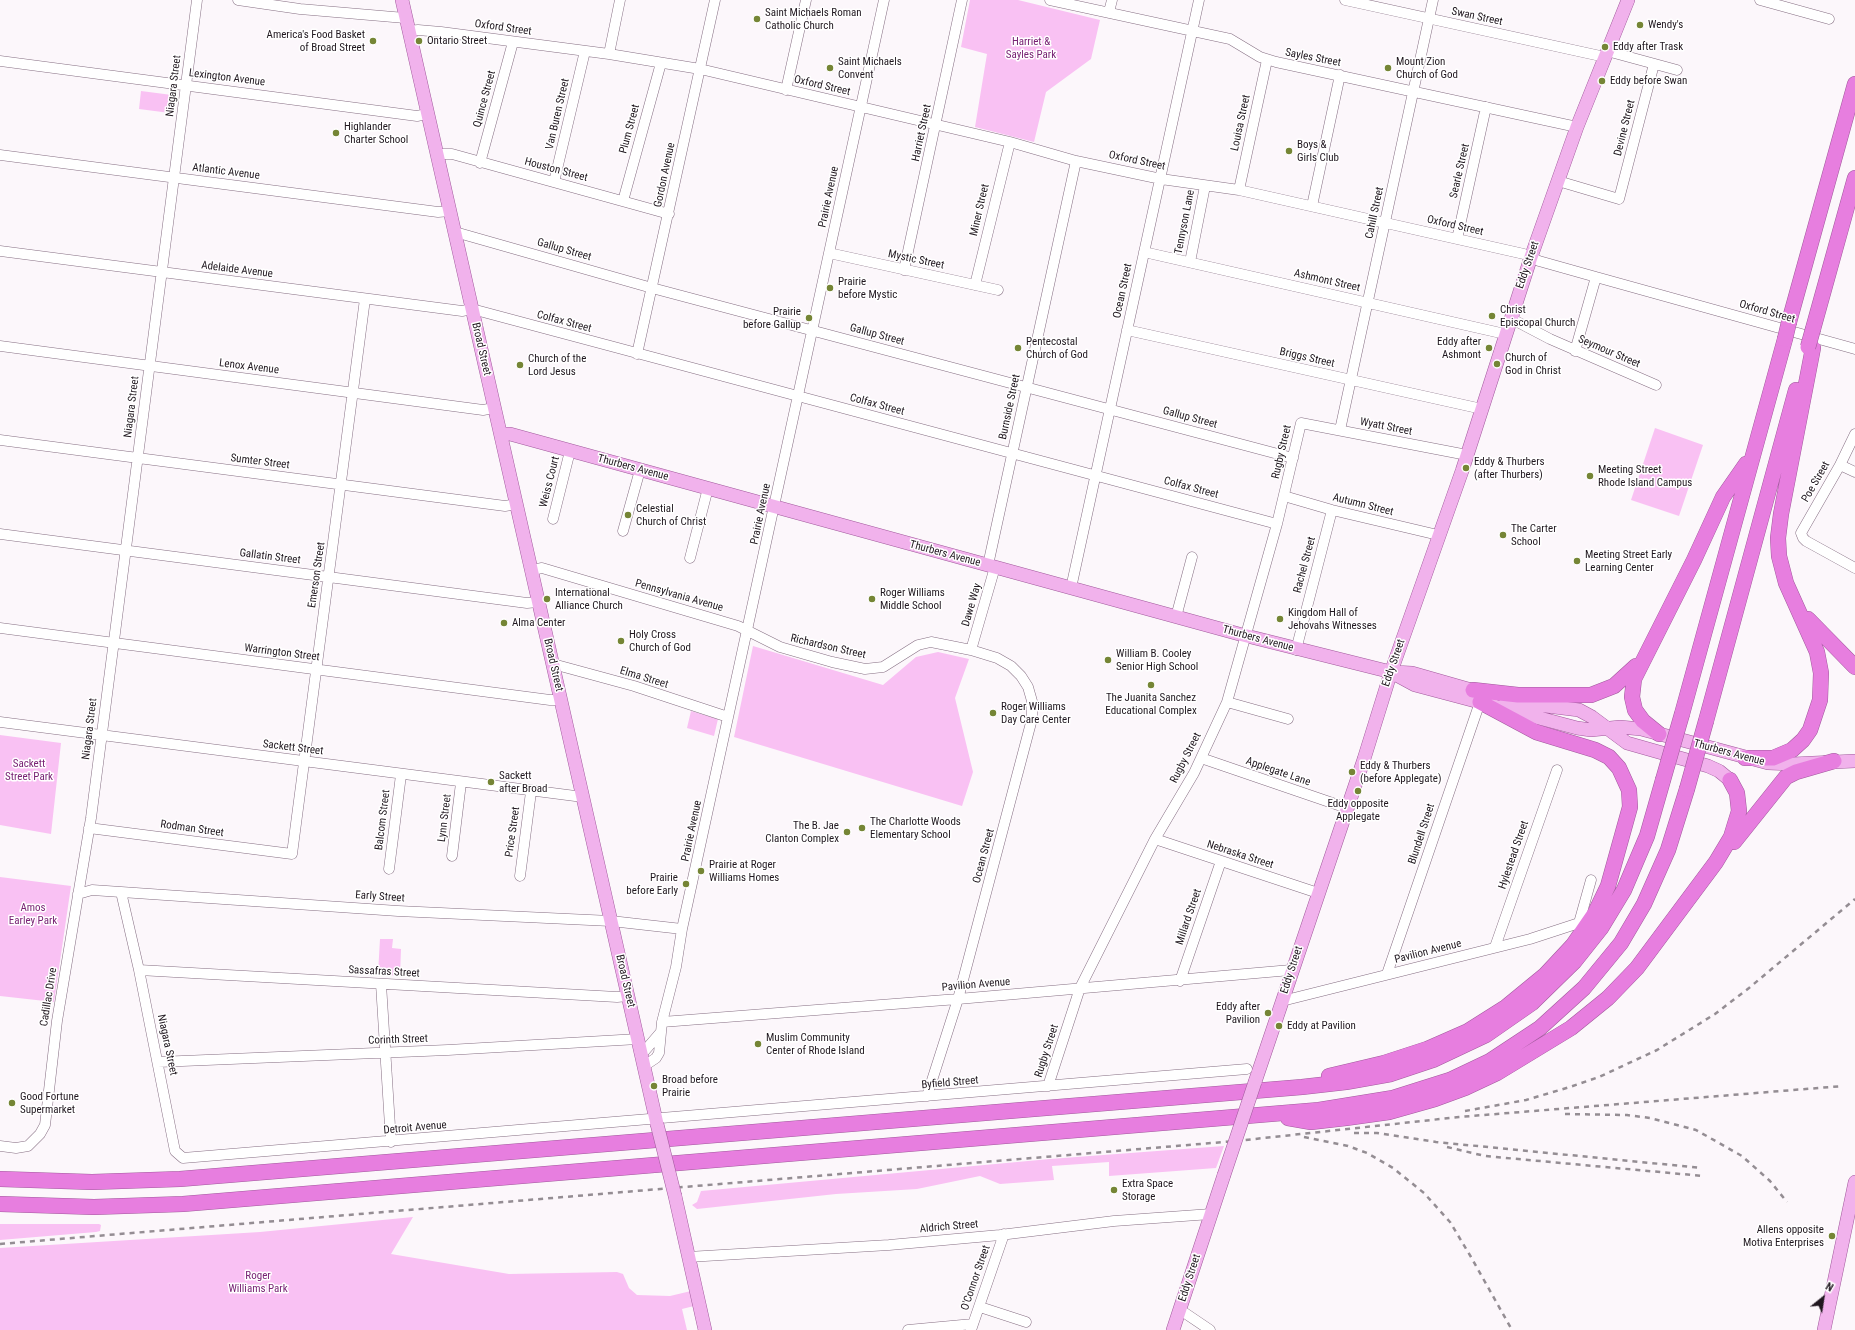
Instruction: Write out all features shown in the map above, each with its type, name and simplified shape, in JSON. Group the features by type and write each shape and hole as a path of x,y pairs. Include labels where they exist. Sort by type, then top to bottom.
{"highway":[{"path":"0,1179 92,1182 180,1179 1272,1090 1346,1082 1405,1070 1474,1042 1527,1007 1574,962 1609,916 1636,863 1651,822 1682,714 1855,84"},
{"path":"1745,758 1773,758 1792,750 1803,740 1810,730 1818,708 1821,682 1819,662 1814,643 1790,593 1781,564 1778,530 1820,303 1855,178"},
{"path":"0,1204 94,1207 183,1204 1261,1115 1357,1105 1393,1098 1422,1090 1456,1077 1490,1061 1540,1028 1589,983 1629,930 1660,871 1673,836 1687,789 1811,347"},
{"path":"1659,734 1640,717 1632,701 1634,679 1647,650 1694,560 1723,497 1752,455"},
{"path":"1790,593 1810,622 1855,667"},
{"path":"1476,696 1591,695 1606,690 1622,681 1634,669 1647,650"},
{"path":"1272,1090 1399,1059 1434,1046 1468,1030 1506,1008 1545,975 1573,945 1595,913 1611,877 1628,816 1630,798 1623,775 1614,763 1603,753 1536,732 1476,696"},
{"path":"1261,1115 1311,1122 1389,1112 1435,1099 1465,1088 1518,1062 1571,1028 1618,988 1655,945 1716,862 1782,780 1796,772 1834,762"},
{"path":"1716,862 1731,837 1739,811 1737,793 1730,780"}],"main road":[{"name":"Broad Street","path":"402,0 408,32 532,570 560,700 705,1330"},
{"name":"Eddy Street","path":"1173,1330 1291,970 1347,808 1391,672 1467,455 1510,318 1577,127 1628,0"},
{"name":"Thurbers Avenue","path":"501,434 510,434 1296,650 1391,672 1412,673 1476,696 1577,728 1590,730 1605,728 1633,728 1745,758 1776,764 1855,761"},
{"name":"Thurbers Avenue","path":"1476,696 1508,702 1574,709 1588,714 1627,744 1708,766 1719,771 1730,780"},
{"path":"1824,1330 1855,1182"}],"street":[{"name":"Niagara Street","path":"91,818 197,0"},
{"path":"238,0 300,9 405,18"},
{"path":"610,54 620,0"},
{"name":"Gordon Avenue","path":"637,354 715,0"},
{"path":"786,90 806,0"},
{"name":"Prairie Avenue","path":"643,1060 660,1033 676,967 682,929 748,632 884,0"},
{"name":"Harriet Street","path":"904,270 962,0"},
{"name":"Sayles Street","path":"1050,0 1230,39 1267,60 1577,127"},
{"path":"1109,12 1112,0"},
{"name":"Ocean Street","path":"1071,588 1199,0"},
{"name":"Swan Street","path":"1345,0 1429,19 1606,54 1677,70"},
{"name":"Cahill Street","path":"1340,430 1433,0"},
{"path":"1760,0 1829,19"},
{"name":"Oxford Street","path":"408,32 418,30 442,32 610,54 700,69 1010,142 1076,161 1161,179 1239,190 1457,239 1531,257 1538,261 1855,349"},
{"name":"Quince Street","path":"480,163 513,42"},
{"name":"Van Buren Street","path":"554,182 585,51"},
{"name":"Louisa Street","path":"1239,190 1267,60"},
{"name":"Lexington Avenue","path":"0,61 417,116 427,114"},
{"name":"Plum Street","path":"623,202 661,63"},
{"name":"Devine Street","path":"1558,180 1619,198 1654,64"},
{"path":"1312,206 1340,75"},
{"name":"Searle Street","path":"1457,239 1486,107"},
{"name":"Miner Street","path":"976,285 1010,142"},
{"name":"Houston Street","path":"437,154 452,154 480,163 669,214"},
{"name":"Atlantic Avenue","path":"0,155 438,212 450,211"},
{"name":"Burnside Street","path":"991,566 1012,454 1076,161"},
{"name":"Tennyson Lane","path":"1190,262 1205,186"},
{"name":"Gallup Street","path":"455,232 652,288 1293,458"},
{"name":"Adelaide Avenue","path":"0,251 462,311 472,309"},
{"name":"Ashmont Street","path":"1144,252 1505,334"},
{"name":"Mystic Street","path":"829,253 998,290"},
{"path":"1575,351 1596,277"},
{"name":"Emerson Street","path":"292,854 365,299"},
{"name":"Colfax Street","path":"472,309 1277,524"},
{"name":"Seymour Street","path":"1510,318 1575,351 1656,385"},
{"name":"Briggs Street","path":"1127,330 1482,409"},
{"name":"Lenox Avenue","path":"0,346 483,410 494,408"},
{"name":"Wyatt Street","path":"1301,423 1467,455"},
{"name":"Rugby Street","path":"1048,1086 1080,988 1154,839 1201,758 1227,702 1277,524 1301,423"},
{"name":"Poe Street","path":"1855,434 1840,465 1802,530 1803,538 1806,541 1855,568"},
{"name":"Sumter Street","path":"0,440 505,506 517,504"},
{"name":"Weiss Court","path":"553,519 570,451"},
{"path":"1840,465 1855,472"},
{"path":"623,531 640,470"},
{"path":"690,558 708,488"},
{"name":"Autumn Street","path":"1284,496 1332,510 1438,535"},
{"name":"Rachel Street","path":"1296,650 1332,510"},
{"name":"Gallatin Street","path":"0,534 527,603 538,602"},
{"path":"1176,617 1192,557"},
{"name":"Dawe Way","path":"971,650 991,566"},
{"name":"Pennsylvania Avenue","path":"532,570 542,568 738,626 748,632"},
{"name":"Warrington Street","path":"0,628 316,670 550,700 560,700"},
{"name":"Richardson Street","path":"748,632 780,647 832,662 865,668 883,667 918,645 931,642 971,650"},
{"name":"Ocean Street","path":"927,1096 958,999 1032,719 1032,701 1028,687 1021,676 1011,666 996,658 971,650"},
{"name":"Elma Street","path":"552,664 634,686 728,717"},
{"name":"Blundell Street","path":"1387,974 1476,696"},
{"path":"1227,702 1288,719"},
{"name":"Sackett Street","path":"0,722 583,798"},
{"name":"Applegate Lane","path":"1201,758 1347,808"},
{"name":"Hylestead Street","path":"1495,947 1556,770"},
{"name":"Balcom Street","path":"388,869 401,775"},
{"name":"Lynn Street","path":"452,856 461,783"},
{"name":"Price Street","path":"520,876 530,792"},
{"name":"Cadillac Drive","path":"0,1146 16,1148 28,1146 40,1134 45,1125 57,1021 91,818"},
{"name":"Rodman Street","path":"89,828 292,854"},
{"name":"Nebraska Street","path":"1154,839 1318,893"},
{"name":"Millard Street","path":"1180,981 1221,861"},
{"name":"Pavilion Avenue","path":"1282,1001 1530,939 1579,923 1592,880"},
{"name":"Early Street","path":"78,894 92,890 414,912 611,921 682,929"},
{"name":"Niagara Street","path":"121,892 139,970 175,1151 178,1155"},
{"name":"Sassafras Street","path":"139,970 618,997 628,996"},
{"name":"Pavilion Avenue","path":"662,1022 1180,981 1291,970"},
{"path":"380,984 390,1142"},
{"name":"Corinth Street","path":"158,1062 638,1039"},
{"name":"Byfield Street","path":"656,1121 1247,1069"},
{"name":"Detroit Avenue","path":"178,1155 183,1158 195,1158 656,1121"},
{"name":"Aldrich Street","path":"688,1257 889,1245 1004,1234 1114,1221 1211,1214"},
{"name":"O'Connor Street","path":"972,1327 1004,1234"},
{"path":"980,1307 1026,1322"},
{"path":"1179,1310 1210,1330"},
{"path":"908,1330 972,1327"}],"green space":[{"name":"Harriet & Sayles Park","path":"970,0 1018,0 1100,20 1091,59 1046,92 1034,142 975,127 987,54 961,47"},
{"path":"141,91 172,95 170,113 139,109"},
{"path":"1655,428 1703,445 1679,516 1631,500"},
{"path":"753,646 883,685 916,657 938,652 969,659 955,698 973,772 962,806 734,737"},
{"path":"691,711 718,719 714,736 687,728"},
{"name":"Sackett Street Park","path":"0,735 61,743 51,834 0,825"},
{"name":"Amos Earley Park","path":"0,877 71,886 54,1002 0,996"},
{"path":"380,939 393,939 392,948 401,949 400,976 378,974"},
{"path":"1224,1146 1216,1168 1109,1176 1109,1162 1052,1166 1054,1180 1000,1184 980,1176 917,1189 836,1194 697,1209 692,1205 697,1202 701,1191 1050,1159"},
{"name":"Roger Williams Park","path":"413,1217 391,1254 509,1274 617,1272 623,1274 629,1288 637,1295 670,1296 691,1291 694,1306 682,1309 687,1330 0,1330 0,1248 260,1232"},
{"path":"0,1224 101,1225 100,1231 96,1232 0,1240"}],"railway":[{"path":"1465,1111 1526,1100 1570,1087 1599,1077 1657,1050 1715,1014 1749,988 1855,899"},
{"path":"0,1244 1236,1141 1459,1117 1843,1086"},
{"path":"1565,1114 1627,1115 1650,1118 1696,1130 1742,1156 1770,1181 1787,1202"},
{"path":"1354,1133 1377,1133 1436,1142 1702,1168"},
{"path":"1304,1137 1348,1146 1367,1153 1393,1168 1424,1193 1450,1222 1512,1330"},
{"path":"1447,1147 1485,1156 1703,1176"}],"place":[{"name":"Saint Michaels Roman Catholic Church","path":"757,19"},
{"name":"Wendy's","path":"1640,25"},
{"name":"America's Food Basket of Broad Street","path":"373,41"},
{"name":"Ontario Street","path":"419,41"},
{"name":"Eddy after Trask","path":"1605,47"},
{"name":"Saint Michaels Convent","path":"830,68"},
{"name":"Mount Zion Church of God","path":"1388,68"},
{"name":"Eddy before Swan","path":"1602,81"},
{"name":"Highlander Charter School","path":"336,133"},
{"name":"Boys & Girls Club","path":"1289,151"},
{"name":"Prairie before Mystic","path":"830,288"},
{"name":"Christ Episcopal Church","path":"1492,316"},
{"name":"Prairie before Gallup","path":"809,318"},
{"name":"Pentecostal Church of God","path":"1018,348"},
{"name":"Eddy after Ashmont","path":"1489,348"},
{"name":"Church of God in Christ","path":"1497,364"},
{"name":"Church of the Lord Jesus","path":"520,365"},
{"name":"Eddy & Thurbers (after Thurbers)","path":"1466,468"},
{"name":"Meeting Street Rhode Island Campus","path":"1590,476"},
{"name":"Celestial Church of Christ","path":"628,515"},
{"name":"The Carter School","path":"1503,535"},
{"name":"Meeting Street Early Learning Center","path":"1577,561"},
{"name":"International Alliance Church","path":"547,599"},
{"name":"Roger Williams Middle School","path":"872,599"},
{"name":"Kingdom Hall of Jehovahs Witnesses","path":"1280,619"},
{"name":"Alma Center","path":"504,623"},
{"name":"Holy Cross Church of God","path":"621,641"},
{"name":"William B. Cooley Senior High School","path":"1108,660"},
{"name":"The Juanita Sanchez Educational Complex","path":"1151,685"},
{"name":"Roger Williams Day Care Center","path":"993,713"},
{"name":"Eddy & Thurbers (before Applegate)","path":"1352,772"},
{"name":"Sackett after Broad","path":"491,782"},
{"name":"Eddy opposite Applegate","path":"1358,791"},
{"name":"The Charlotte Woods Elementary School","path":"862,828"},
{"name":"The B. Jae Clanton Complex","path":"847,832"},
{"name":"Prairie at Roger Williams Homes","path":"701,871"},
{"name":"Prairie before Early","path":"686,884"},
{"name":"Eddy after Pavilion","path":"1268,1013"},
{"name":"Eddy at Pavilion","path":"1279,1026"},
{"name":"Muslim Community Center of Rhode Island","path":"758,1044"},
{"name":"Broad before Prairie","path":"654,1086"},
{"name":"Good Fortune Supermarket","path":"12,1103"},
{"name":"Extra Space Storage","path":"1114,1190"},
{"name":"Allens opposite Motiva Enterprises","path":"1832,1236"}]}
